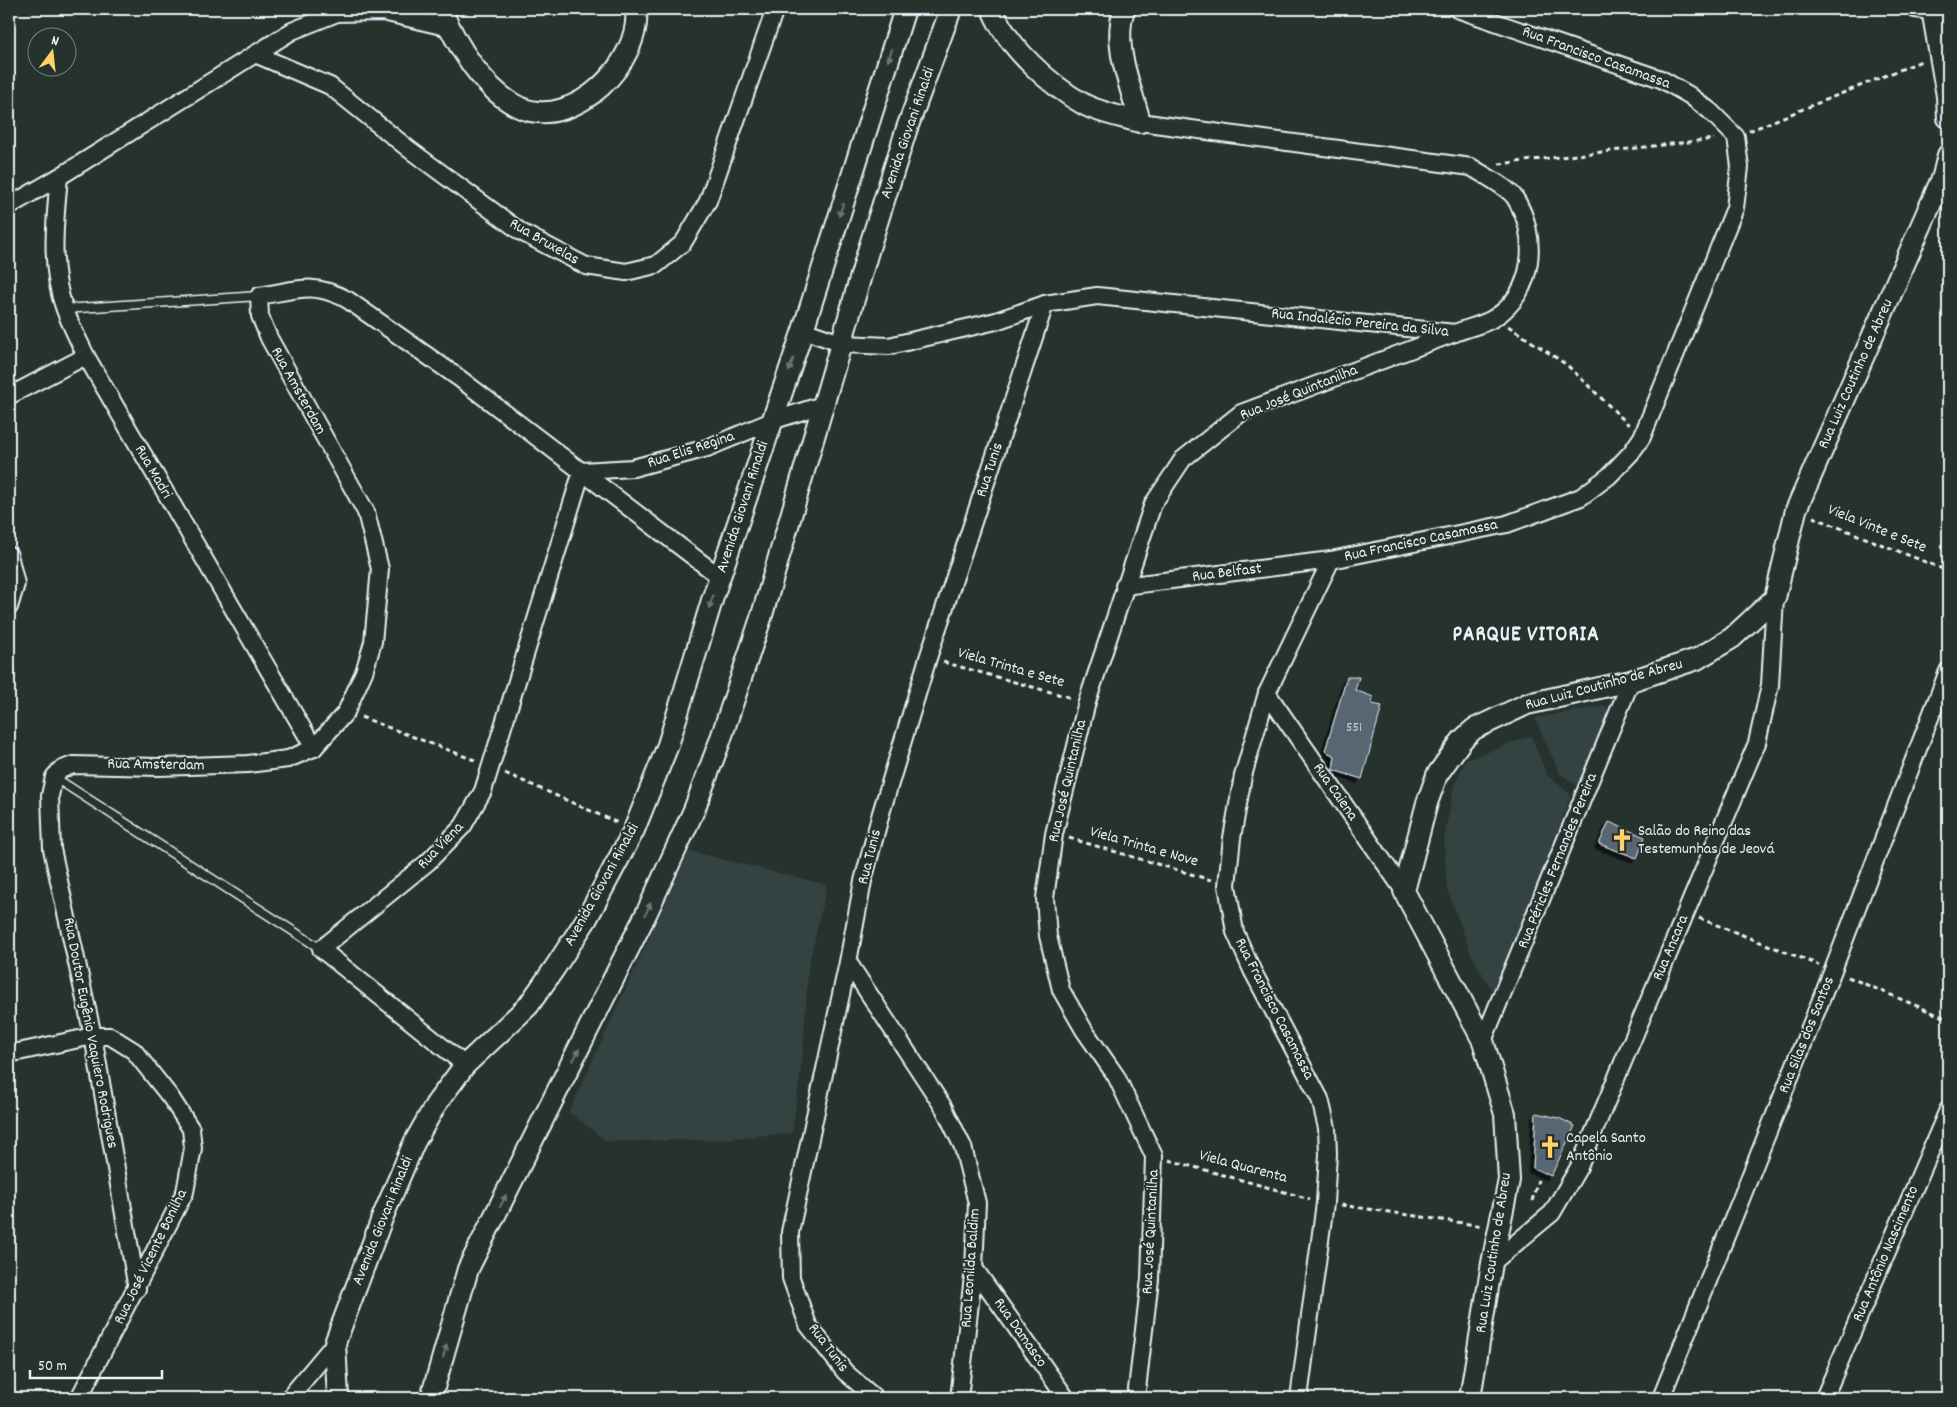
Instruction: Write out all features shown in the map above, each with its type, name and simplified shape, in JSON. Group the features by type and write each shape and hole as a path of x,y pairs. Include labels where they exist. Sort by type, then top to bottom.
{"street":[{"path":"441,9 466,56 496,92 521,108 546,112 585,99 607,82 630,48 636,9"},
{"name":"Rua Bruxelas","path":"255,54 330,86 521,232 586,266 626,272 656,265 683,243 708,201 775,9"},
{"name":"Avenida Giovani Rinaldi","path":"338,1398 336,1343 383,1216 414,1143 436,1104 465,1064 528,1006 586,920 629,838 668,745 720,576 803,330 905,9"},
{"name":"Avenida Giovani Rinaldi","path":"432,1398 468,1269 638,930 694,810 720,741 762,615 843,344 869,248 907,128 951,9"},
{"name":"Rua Indalécio Pereira da Silva","path":"843,344 889,346 996,321 1045,304 1097,296 1455,334 1495,317 1515,298 1528,274 1529,227 1514,196 1471,167 1140,122 1086,106 1055,86 1006,37 992,9"},
{"path":"1124,9 1121,19 1122,56 1140,122"},
{"name":"Rua Francisco Casamassa","path":"1299,1398 1325,1203 1327,1128 1320,1099 1252,970 1235,932 1227,885 1232,838 1243,776 1267,693 1331,560 1507,524 1581,497 1609,476 1631,453 1642,437 1735,208 1740,167 1736,137 1703,106 1661,79 1457,9"},
{"path":"1926,10 1947,96 1948,118"},
{"path":"9,206 59,177 292,31 337,13 383,12 450,28"},
{"name":"Rua Luiz Coutinho de Abreu","path":"1470,1398 1492,1263 1509,1180 1505,1114 1484,1041 1404,891 1427,803 1437,775 1462,740 1474,729 1527,704 1631,681 1697,659 1732,638 1774,598 1796,510 1943,176 1948,156"},
{"name":"Rua Madri","path":"59,177 54,244 57,276 64,309 86,356 314,748"},
{"path":"259,296 311,288 329,290 348,300 459,378 720,576"},
{"name":"Rua Amsterdam","path":"54,777 60,770 73,765 159,767 248,764 288,759 314,748 346,712 364,672 373,642 380,569 366,512 269,338 260,316 259,296"},
{"name":"Rua Tunis","path":"875,1398 845,1372 808,1325 791,1278 790,1232 848,962 863,881 928,658 1045,304"},
{"path":"803,330 843,344"},
{"name":"Rua José Quintanilha","path":"1137,1390 1150,1279 1154,1156 1116,1076 1084,1030 1061,990 1048,936 1045,898 1054,834 1087,702 1124,586 1153,504 1183,458 1241,413 1455,334"},
{"path":"9,396 86,356"},
{"name":"Rua Elis Regina","path":"582,471 634,468 707,448 772,420 825,404"},
{"name":"Rua Viena","path":"321,949 428,862 463,826 482,791 582,471"},
{"path":"9,555 16,584 9,607"},
{"name":"Rua Belfast","path":"1124,586 1331,560"},
{"name":"Rua Ancara","path":"1492,1263 1552,1213 1580,1167 1757,743 1770,685 1774,598"},
{"name":"Rua Silas dos Santos","path":"1661,1398 1833,970 1948,671"},
{"name":"Rua Péricles Fernandes Pereira","path":"1484,1041 1631,681"},
{"name":"Rua Caiena","path":"1267,693 1404,891"},
{"name":"Rua Doutor Eugênio Vaquiero Rodrigues","path":"54,777 50,796 52,849 94,1036 137,1289"},
{"path":"321,949 465,1064"},
{"name":"Rua Leonilda Baldim","path":"848,962 944,1108 963,1147 977,1203 974,1268 959,1398"},
{"path":"9,1054 94,1036"},
{"name":"Rua José Vicente Bonilha","path":"79,1398 137,1289 185,1192 192,1148 191,1129 171,1098 134,1051 110,1036 94,1036"},
{"name":"Rua Antônio Nascimento","path":"1824,1398 1948,1110"},
{"name":"Rua Damasco","path":"974,1268 1066,1398"},
{"path":"289,1398 336,1343"},
{"path":"1137,1390 1148,1398"}],"lane":[{"path":"64,309 259,296"},
{"path":"54,777 321,949"}],"path":[{"path":"1471,167 1736,137 1938,54"},
{"path":"1495,317 1567,365 1642,437"},
{"name":"Viela Vinte e Sete","path":"1796,510 1948,571"},
{"name":"Viela Trinta e Sete","path":"928,658 1087,702"},
{"name":"Viela Trinta e Nove","path":"1054,834 1227,885"},
{"path":"1686,912 1833,970 1948,1019"},
{"name":"Viela Quarenta","path":"1154,1156 1325,1203 1500,1229"},
{"path":"1532,1201 1538,1180"}],"shaded area":[{"path":"1605,706 1612,713 1579,787 1560,774 1535,718"},
{"path":"1531,736 1547,775 1571,795 1496,997 1472,956 1447,889 1444,840 1454,786 1466,760"},
{"path":"689,851 827,885 808,968 803,1053 792,1133 710,1140 606,1141 569,1112"}],"building":[{"path":"1347,677 1359,677 1355,690 1373,697 1372,704 1382,706 1362,779 1333,770 1335,756 1325,751"},
{"name":"Salão do Reino das Testemunhas de Jeová","path":"1609,822 1645,837 1637,858 1599,844"},
{"name":"Capela Santo Antônio","path":"1536,1113 1559,1118 1575,1126 1551,1176 1533,1168"}],"place":[{"name":"Salão do Reino das Testemunhas de Jeová","path":"1622,840"},
{"name":"Capela Santo Antônio","path":"1550,1147"}],"district":[{"name":"PARQUE VITORIA","path":"1526,636"}]}
